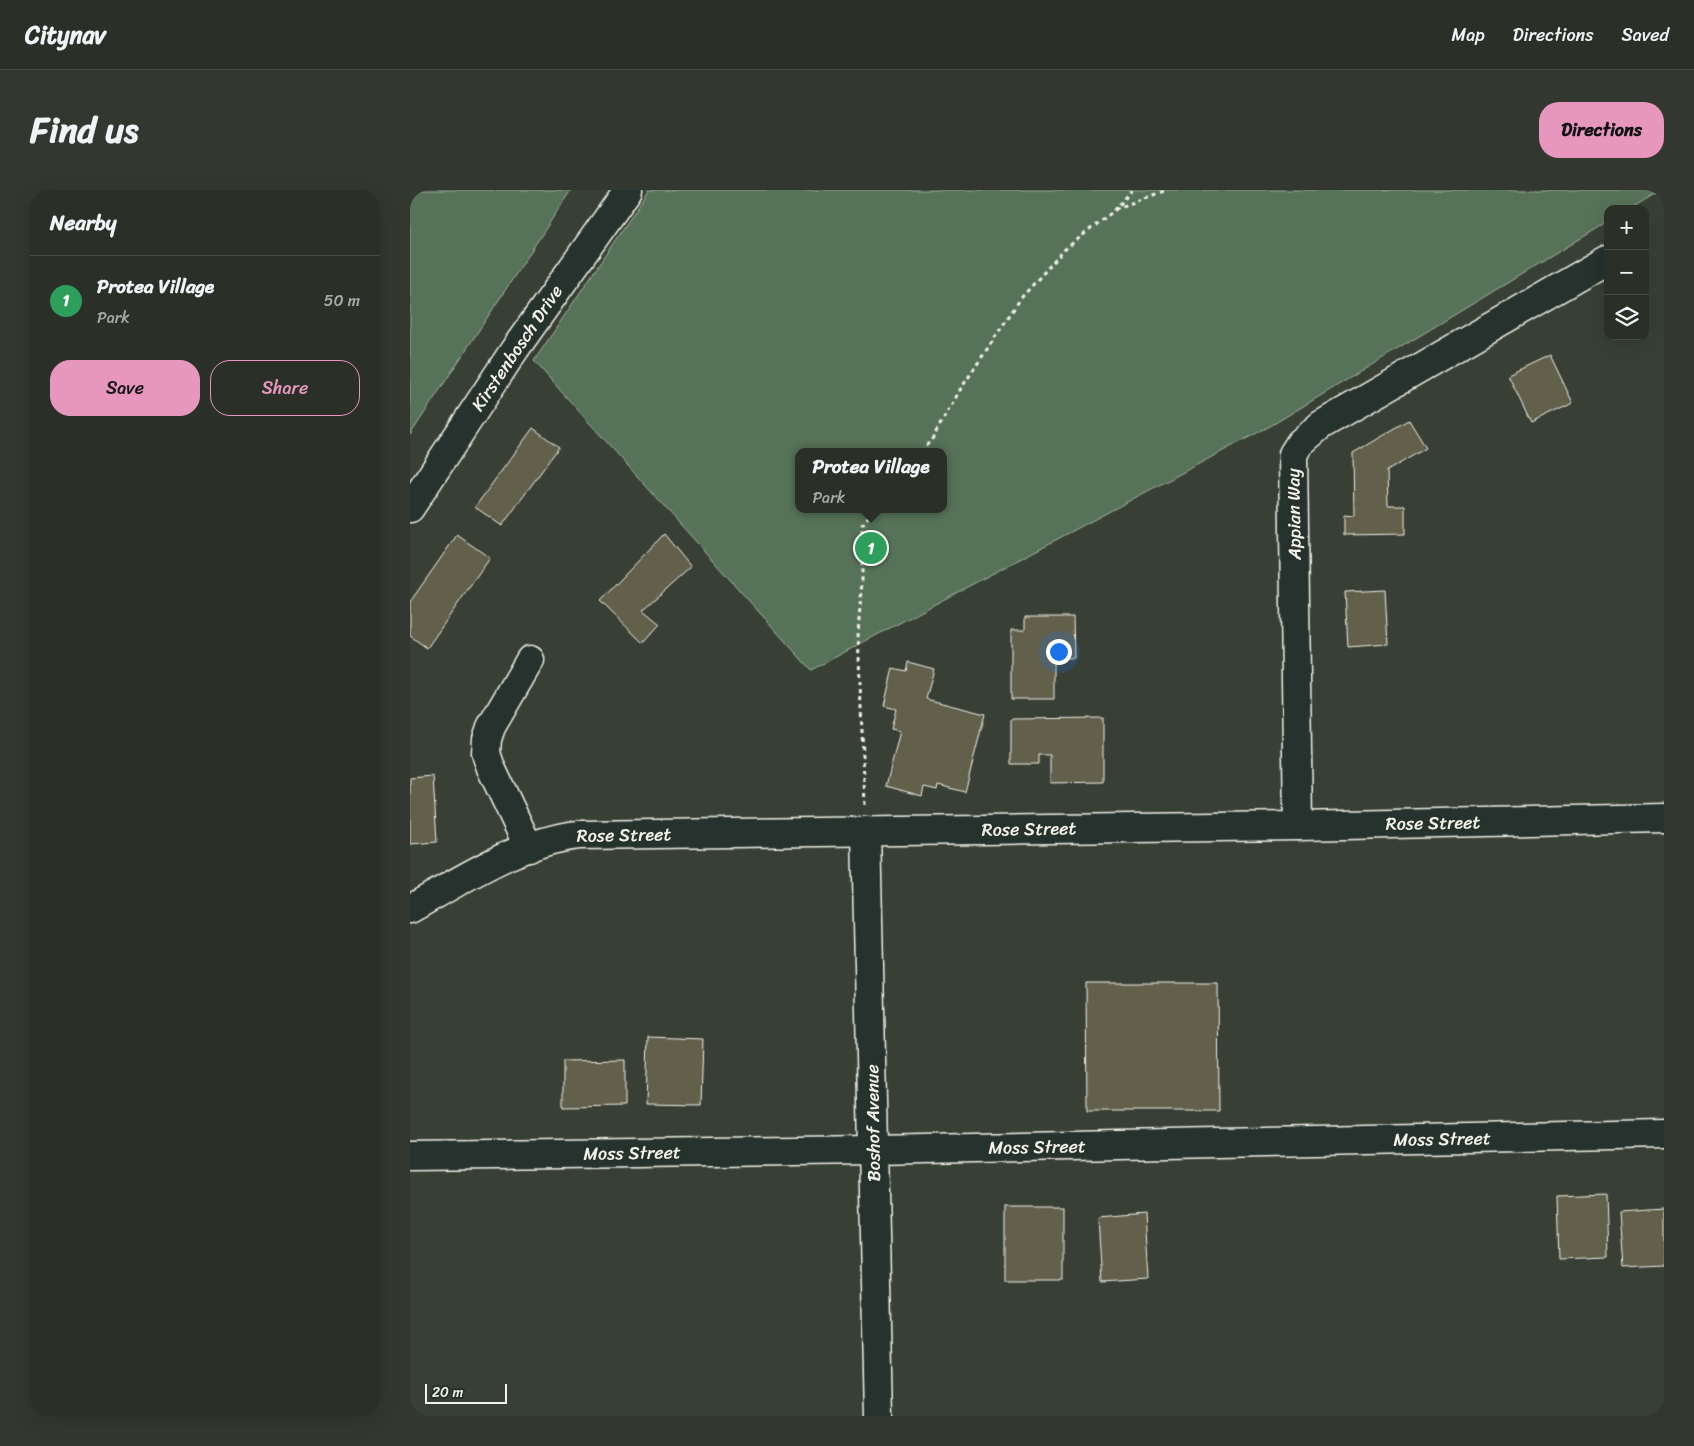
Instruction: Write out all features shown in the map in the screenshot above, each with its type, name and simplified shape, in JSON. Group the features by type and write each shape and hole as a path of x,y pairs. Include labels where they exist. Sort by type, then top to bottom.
{"street":[{"name":"Kirstenbosch Drive","path":"410,508 515,349 628,190"},
{"name":"Appian Way","path":"1298,826 1293,454 1300,442 1321,425 1604,262"},
{"path":"529,848 491,768 486,753 487,739 491,727 530,660"},
{"name":"Rose Street","path":"410,909 504,858 551,839 579,835 1298,826 1664,818"},
{"name":"Boshof Avenue","path":"866,831 879,1416"},
{"name":"Moss Street","path":"410,1156 873,1150 1664,1134"}],"path":[{"path":"924,448 932,439 960,390 1020,298 1064,250 1115,210 1132,190"},
{"path":"1115,210 1167,190"},
{"path":"866,831 858,633 862,581 862,525 871,513"}],"green space":[{"path":"410,190 571,190 410,435"},
{"path":"649,190 1661,190 1637,205 1604,205 1604,224 1272,425 811,670 534,361"}],"building":[{"path":"1550,355 1573,403 1531,423 1508,375"},
{"path":"1409,420 1426,448 1387,471 1388,506 1405,506 1405,534 1344,535 1344,515 1354,516 1353,453"},
{"path":"533,428 559,447 502,526 475,507"},
{"path":"664,534 691,567 643,610 660,624 643,643 600,601"},
{"path":"457,535 490,558 427,648 410,636 410,602"},
{"path":"1385,590 1388,644 1348,647 1345,592"},
{"path":"1025,617 1073,617 1074,658 1054,658 1054,699 1011,699 1011,630 1025,630"},
{"path":"908,662 934,669 926,699 985,714 965,792 938,785 937,790 924,787 922,796 886,786 900,731 891,729 896,709 884,706 893,668 906,671"},
{"path":"1103,718 1103,782 1050,783 1050,755 1039,755 1039,764 1011,764 1011,719"},
{"path":"433,776 437,842 410,844 410,778"},
{"path":"1086,983 1218,983 1219,1111 1087,1111"},
{"path":"648,1037 703,1039 701,1105 646,1104"},
{"path":"625,1060 625,1106 563,1107 563,1061"},
{"path":"1606,1194 1608,1257 1559,1259 1557,1196"},
{"path":"1005,1207 1063,1207 1063,1280 1005,1280"},
{"path":"1664,1209 1664,1266 1623,1268 1619,1212"},
{"path":"1144,1214 1148,1279 1102,1282 1098,1218"}],"place":[{"name":"Protea Village","path":"871,548"}]}
